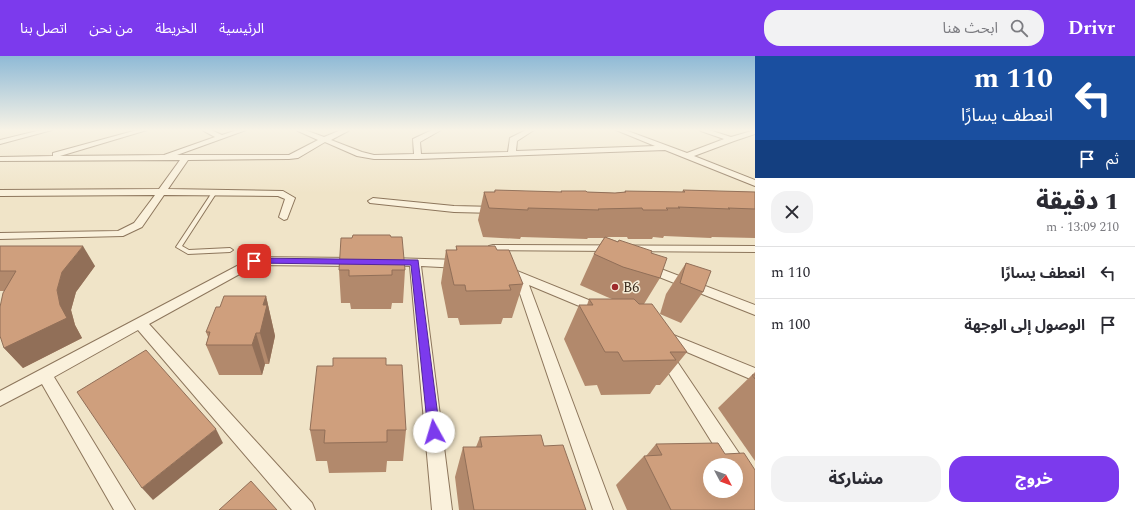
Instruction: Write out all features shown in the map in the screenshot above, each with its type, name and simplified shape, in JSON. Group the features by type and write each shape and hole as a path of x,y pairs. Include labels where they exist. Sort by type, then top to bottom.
{"street":[{"path":"44,159 71,151"},
{"path":"160,159 182,151"},
{"path":"0,159 186,159 289,157 295,156 304,151"},
{"path":"353,151 374,157 418,157 585,151"},
{"path":"417,151 418,157"},
{"path":"675,151 755,183"},
{"path":"687,156 699,151"},
{"path":"0,236 120,234 130,230 138,225 186,159"},
{"path":"0,194 161,192 280,193 290,198 284,217"},
{"path":"373,201 454,209 507,210"},
{"path":"494,248 755,250"},
{"path":"598,249 626,260"},
{"path":"0,399 254,261 415,262 470,264"},
{"path":"415,262 442,510"},
{"path":"493,265 613,315"},
{"path":"640,265 755,310"},
{"path":"520,276 603,510"},
{"path":"140,323 306,510"},
{"path":"755,375 653,332 755,494"},
{"path":"45,374 125,510"}],"lane":[{"path":"214,192 179,247 188,252 230,250"}],"building":[{"path":"495,190 562,192 561,191 586,191 615,193 626,192 625,191 685,192 683,190 755,192 755,209 678,207 680,208 666,208 668,210 643,210 642,208 598,209 599,210 528,208 528,210 489,208 484,192 495,192"},
{"path":"353,235 390,235 391,237 402,237 405,270 392,270 392,275 349,276 349,270 339,270 341,238 352,238"},
{"path":"605,237 652,251 651,253 667,258 660,278 623,267 594,254"},
{"path":"0,246 83,246 62,272 57,290 60,305 67,318 4,348 0,336 0,307 3,293 16,271 0,271"},
{"path":"456,246 495,246 497,250 509,250 523,284 509,285 511,290 466,291 465,285 454,285 446,250 457,250"},
{"path":"686,263 711,271 703,292 680,283"},
{"path":"224,296 266,296 263,305 267,305 260,333 256,333 252,345 206,345 210,332 206,332 216,307 220,307"},
{"path":"589,299 634,299 639,304 652,304 687,352 670,352 676,360 623,361 618,352 605,352 579,305 593,305"},
{"path":"146,350 216,429 142,488 77,392"},
{"path":"333,358 386,358 386,365 402,365 406,430 387,430 387,442 324,443 325,430 310,430 317,366 333,366"},
{"path":"541,435 544,446 563,445 586,510 474,510 463,447 482,447 480,437"},
{"path":"718,443 725,454 744,453 755,470 755,510 671,510 644,456 662,455 656,444"},
{"path":"251,481 277,510 219,510"}],"place":[{"name":"B6","path":"615,287"}],"route":[{"path":"254,261 415,262 434,432"}]}
